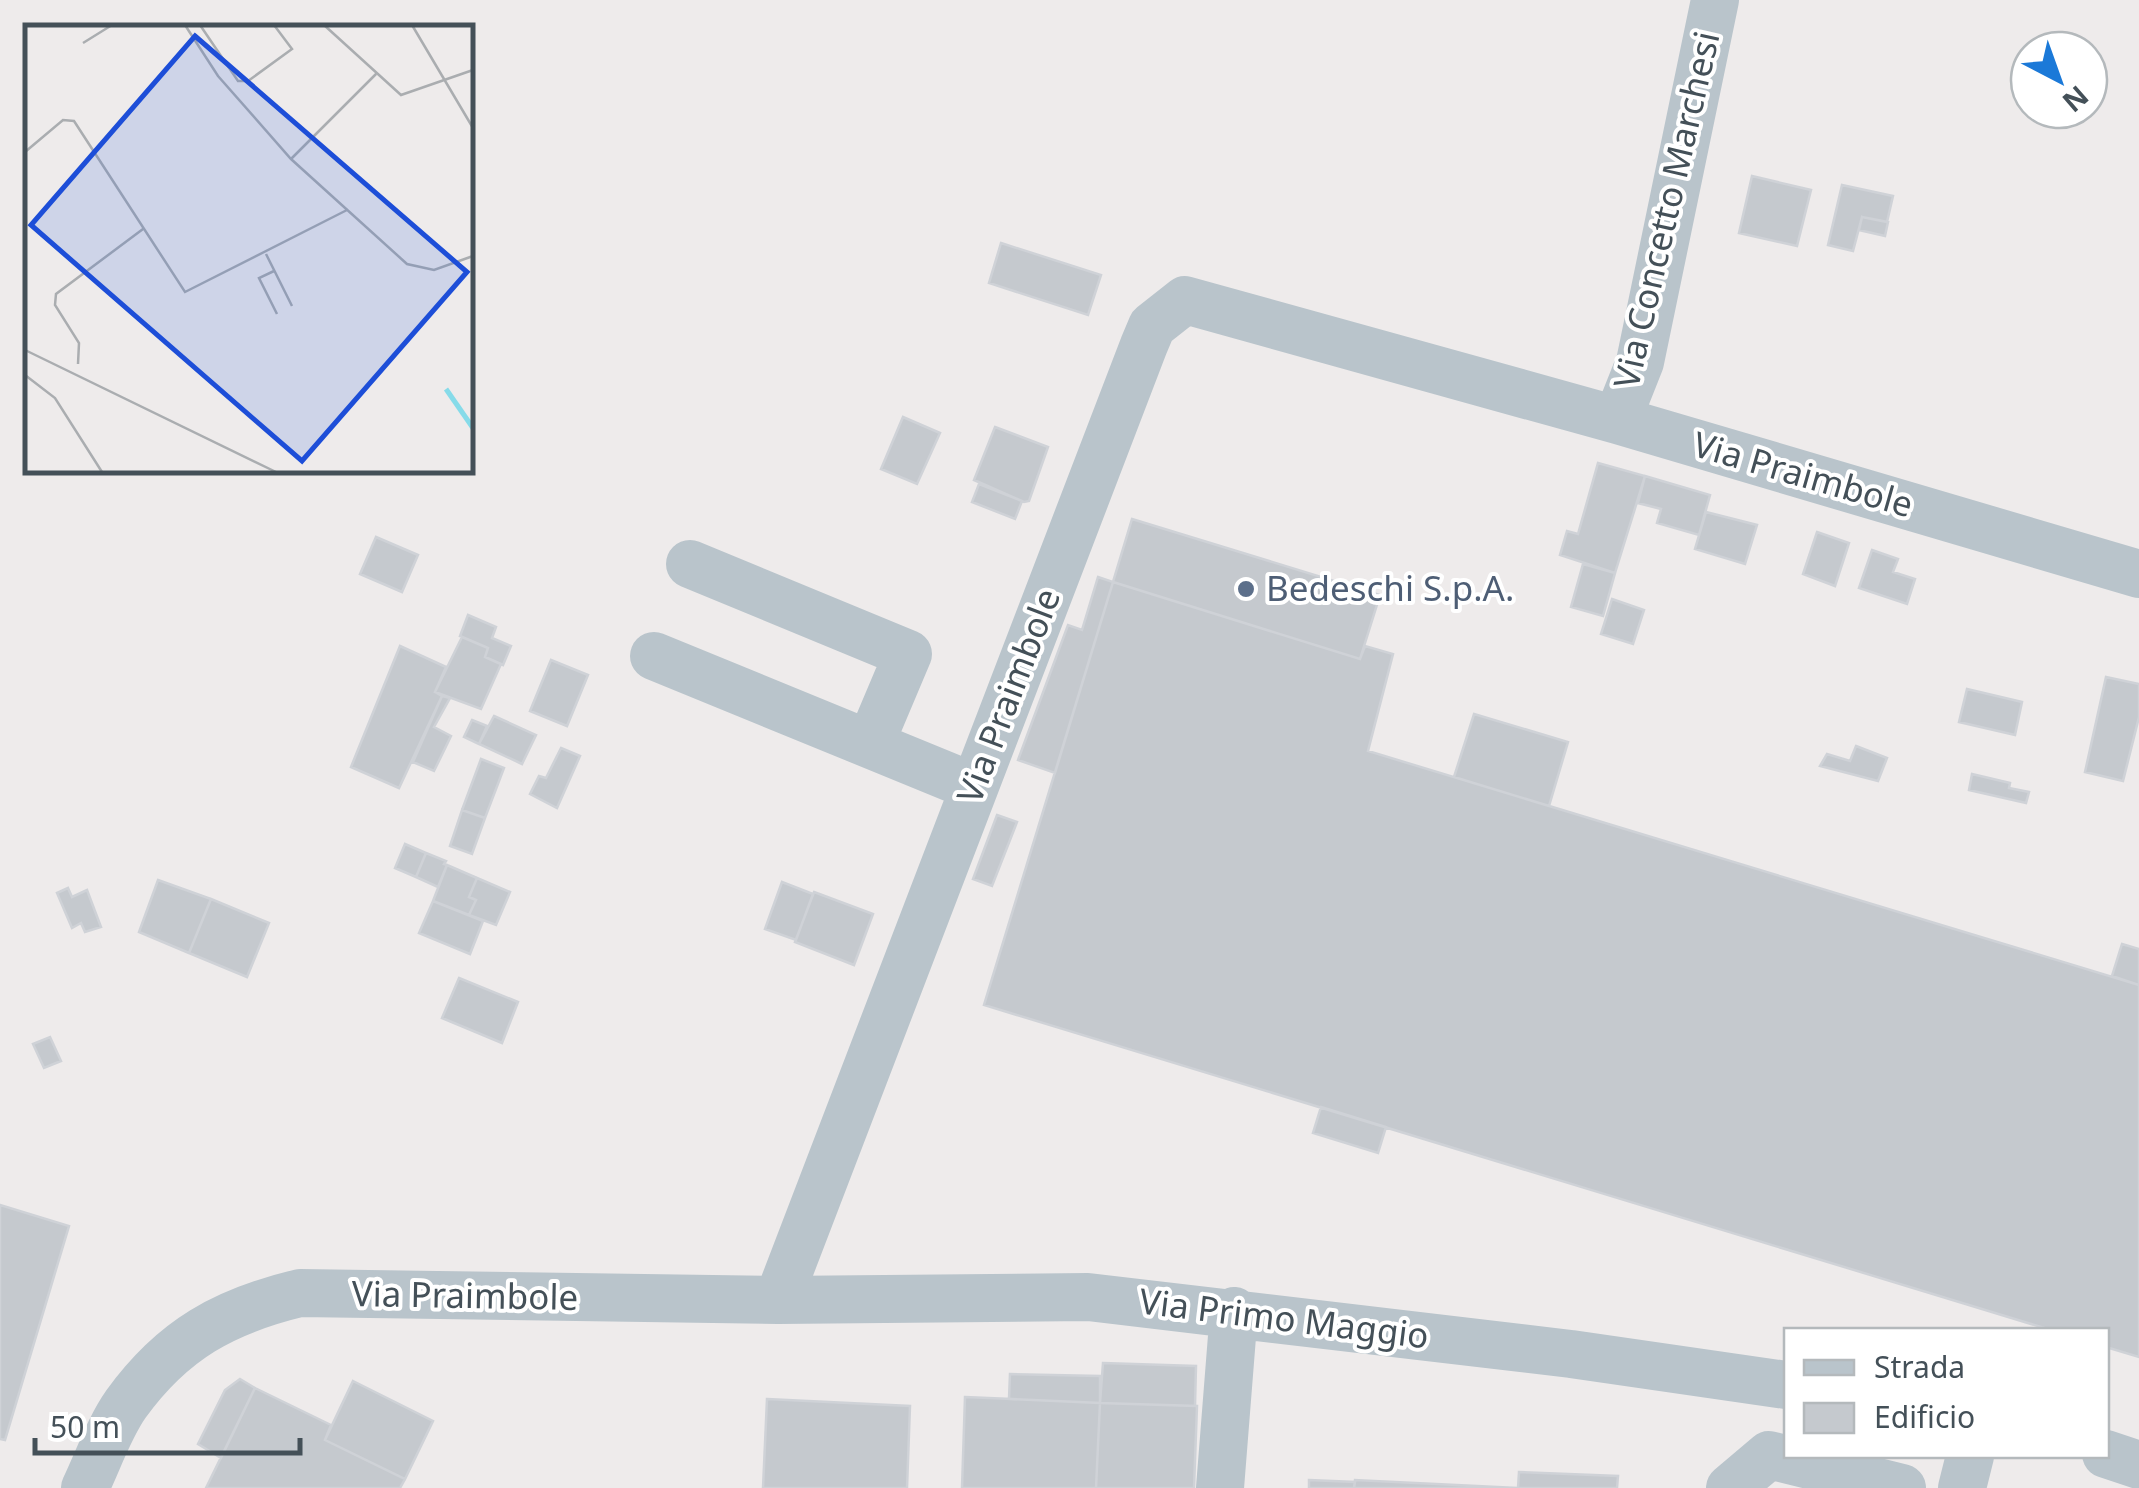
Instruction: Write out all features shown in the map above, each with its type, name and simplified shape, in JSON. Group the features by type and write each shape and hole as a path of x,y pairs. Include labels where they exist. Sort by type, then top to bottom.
{"street":[{"name":"Via Concetto Marchesi","path":"1617,420 1640,362 1715,0"},
{"name":"Via Praimbole","path":"85,1488 125,1405 196,1332 251,1305 300,1294 778,1300 1144,345 1152,326 1185,300 1617,420 2139,574"},
{"path":"690,564 908,654 870,744"},
{"path":"654,656 974,788"},
{"name":"Via Primo Maggio","path":"778,1300 1088,1297 1234,1312 1784,1385"},
{"path":"1220,1488 1234,1312"},
{"path":"1730,1488 1770,1455 1902,1488"},
{"path":"2109,1455 2139,1465"},
{"path":"1962,1488 1970,1458"}],"building":[{"path":"1752,176 1811,190 1797,246 1739,233"},
{"path":"1842,185 1893,196 1887,222 1862,217 1853,251 1828,245"},
{"path":"1862,217 1888,222 1885,236 1859,230"},
{"path":"1001,243 1101,275 1088,315 989,283"},
{"path":"903,417 940,433 917,484 881,469"},
{"path":"995,427 1048,447 1029,501 974,480"},
{"path":"1598,463 1645,476 1615,573 1560,555 1567,531 1578,534"},
{"path":"1645,476 1710,495 1699,535 1657,523 1661,509 1638,503"},
{"path":"979,484 1022,501 1015,519 972,502"},
{"path":"1706,512 1757,525 1745,564 1695,549"},
{"name":"Bedeschi S.p.A.","path":"1132,519 1380,595 1360,659 1113,582"},
{"path":"1817,532 1849,543 1835,586 1803,574"},
{"path":"376,537 418,555 402,592 360,574"},
{"path":"1872,550 1898,559 1893,572 1915,579 1907,604 1859,588"},
{"path":"1583,564 1615,573 1603,616 1571,607"},
{"path":"1098,577 1113,582 1055,773 1018,760 1068,625 1082,630"},
{"path":"1113,582 1360,659 1365,646 1393,654 1368,751 2139,985 2139,1357 2109,1348 2109,1328 2044,1328 984,1005"},
{"path":"1612,599 1644,610 1633,644 1601,634"},
{"path":"468,615 496,627 492,638 511,646 503,665 485,657 488,648 460,636"},
{"path":"462,637 488,648 485,657 501,664 481,709 435,692"},
{"path":"400,646 446,667 435,692 442,696 399,788 351,767"},
{"path":"551,660 588,675 567,726 530,711"},
{"path":"2106,677 2139,684 2139,717 2123,781 2085,772"},
{"path":"1967,689 2022,702 2015,735 1959,722"},
{"path":"442,696 450,698 434,727 451,736 434,771 413,762"},
{"path":"1474,714 1568,742 1549,806 1454,777"},
{"path":"494,716 536,735 522,764 479,744"},
{"path":"472,720 487,726 479,744 464,737"},
{"path":"1856,746 1887,758 1878,781 1820,766 1827,754 1850,761"},
{"path":"561,748 580,756 557,808 530,794 539,776 546,778"},
{"path":"481,759 504,768 485,818 462,810"},
{"path":"1972,774 2029,792 2026,803 1969,790"},
{"path":"462,810 485,818 472,854 450,846"},
{"path":"997,815 1017,822 992,886 973,879"},
{"path":"405,844 426,853 416,877 395,868"},
{"path":"426,853 446,861 438,887 416,877"},
{"path":"447,865 477,878 469,897 476,900 469,915 433,901"},
{"path":"477,878 510,892 496,925 469,915 476,900 469,897"},
{"path":"158,880 211,899 189,953 139,932"},
{"path":"782,882 813,894 796,940 765,929"},
{"path":"68,888 72,897 87,890 101,927 85,932 81,923 72,928 57,893"},
{"path":"814,892 873,914 854,965 795,942"},
{"path":"211,899 269,923 247,977 189,953"},
{"path":"433,901 483,921 470,954 419,933"},
{"path":"2122,944 2139,949 2139,985 2112,976"},
{"path":"459,978 518,1002 502,1043 442,1018"},
{"path":"50,1037 61,1061 44,1068 33,1044"},
{"path":"1321,1107 1386,1127 1378,1153 1313,1133"},
{"path":"0,1205 69,1226 5,1440 0,1439"},
{"path":"1103,1363 1196,1366 1195,1406 1100,1403"},
{"path":"1010,1374 1100,1376 1100,1403 1009,1399"},
{"path":"240,1379 255,1388 221,1458 198,1444 225,1390"},
{"path":"353,1381 433,1421 405,1479 325,1440"},
{"path":"255,1388 331,1425 325,1440 405,1479 400,1488 206,1488"},
{"path":"965,1397 1100,1403 1096,1488 962,1488"},
{"path":"767,1399 910,1406 907,1488 763,1488"},
{"path":"1100,1403 1197,1406 1194,1488 1096,1488"},
{"path":"1519,1472 1618,1476 1617,1488 1518,1488"},
{"path":"1309,1480 1355,1482 1354,1488 1309,1488"},
{"path":"1355,1480 1518,1488 1354,1488"}],"place":[{"name":"Bedeschi S.p.A.","path":"1246,589"}]}
